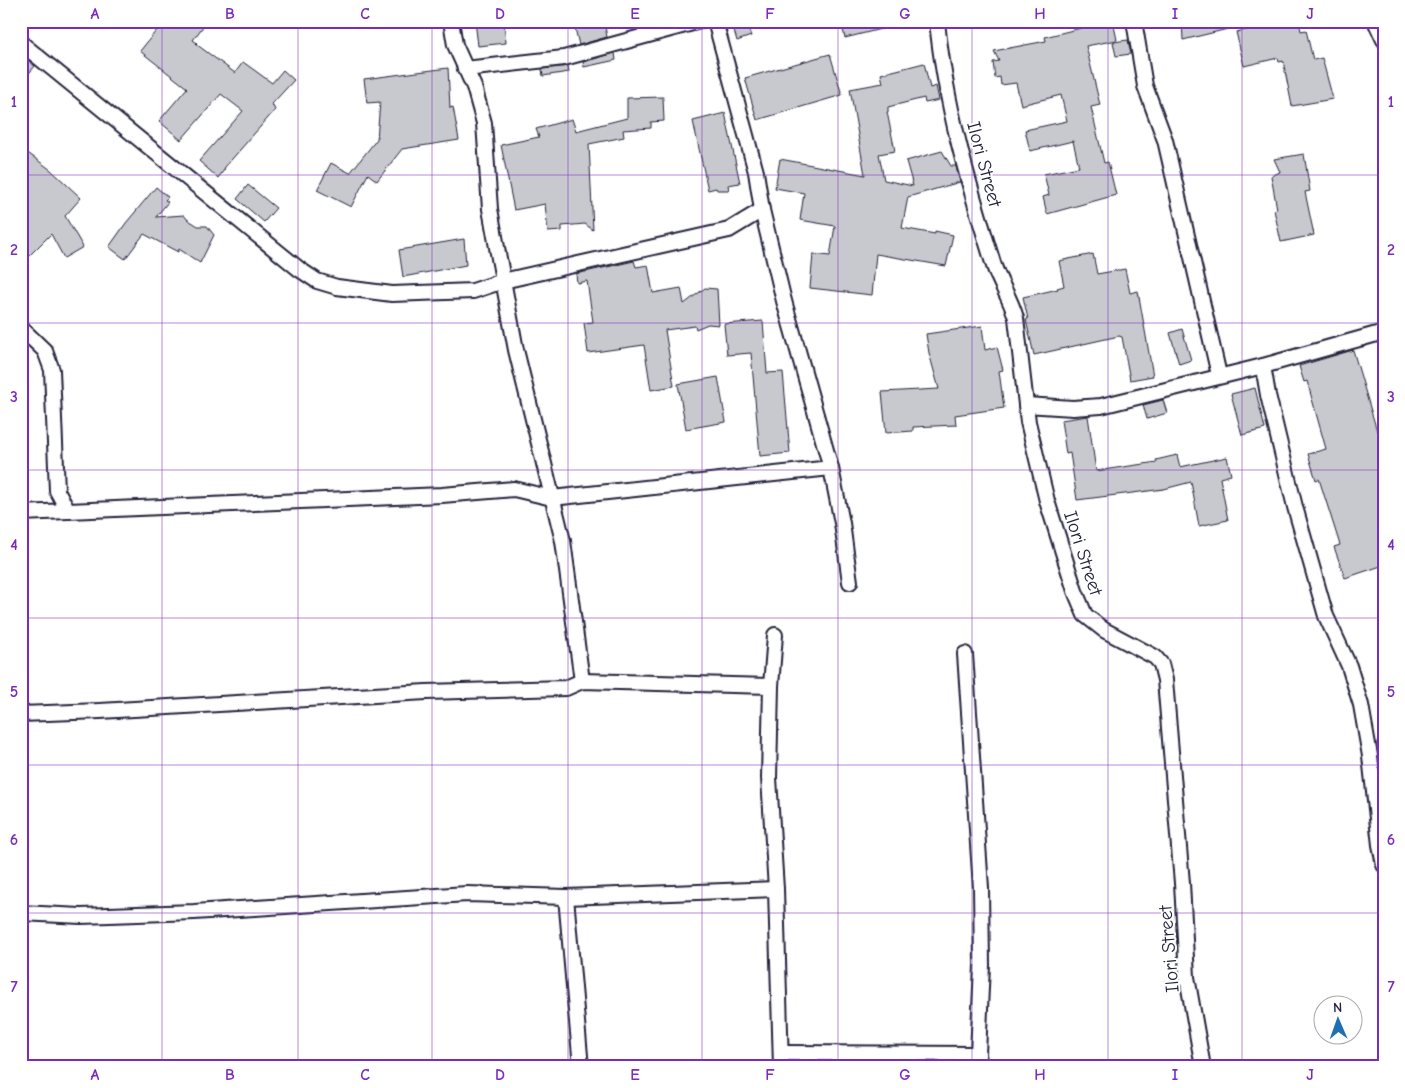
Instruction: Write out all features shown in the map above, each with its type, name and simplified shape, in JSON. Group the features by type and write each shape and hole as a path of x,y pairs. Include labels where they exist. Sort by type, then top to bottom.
{"street":[{"path":"451,21 455,45 474,87 484,123 490,209 516,350 563,541 582,681"},
{"path":"465,69 564,58 700,21"},
{"path":"715,21 756,172 762,210 784,301 831,468 842,523 850,582"},
{"name":"Ilori Street","path":"937,21 946,86 970,184 995,269 1012,304 1016,318 1028,422 1047,501 1076,592 1085,615 1104,630 1155,657 1162,664 1165,680 1182,882 1187,977 1203,1067"},
{"path":"1134,21 1145,86 1165,140 1219,376"},
{"path":"1375,21 1383,41"},
{"path":"21,43 299,269 318,281 337,287 392,294 473,292 503,281 729,230 762,210"},
{"path":"21,328 45,350 52,370 57,491 68,511"},
{"path":"1026,405 1073,408 1101,406 1263,366 1384,332"},
{"path":"1263,366 1295,508 1326,616 1349,666 1361,705 1370,756 1384,865"},
{"path":"21,513 433,495 514,489 552,498 831,468"},
{"path":"39,512 57,491"},
{"path":"775,634 771,686 769,778 776,889 782,1060 979,1060 982,975 981,888 965,654"},
{"path":"21,714 100,712 426,692 566,688 582,681 771,686"},
{"path":"21,913 81,916 194,912 467,894 566,897 776,889"},
{"path":"566,897 581,1067"}],"building":[{"path":"164,21 207,21 193,40 235,73 243,62 272,83 283,70 294,80 272,104 275,110 225,167 218,178 199,161 243,111 221,94 181,140 159,121 187,88 140,51"},
{"path":"475,21 504,21 506,43 478,46"},
{"path":"585,21 604,21 607,37 579,45 574,24"},
{"path":"841,21 892,21 893,26 845,38"},
{"path":"1113,21 1117,40 1086,46 1100,105 1091,107 1104,163 1108,162 1116,195 1047,214 1043,197 1049,195 1044,174 1079,167 1073,141 1030,151 1025,130 1067,121 1061,95 1021,105 1016,83 1001,85 1000,77 995,78 993,62 999,61 994,51 1046,41 1045,37"},
{"path":"1182,21 1239,21 1240,26 1183,40"},
{"path":"1299,21 1301,31 1306,30 1313,60 1322,58 1333,99 1292,106 1283,61 1279,62 1278,58 1244,66 1236,32"},
{"path":"746,22 751,36 737,41 733,27"},
{"path":"1128,40 1131,54 1116,56 1113,42"},
{"path":"615,53 616,60 584,67 583,62"},
{"path":"21,54 35,66 21,83"},
{"path":"830,54 842,95 757,120 745,78"},
{"path":"924,63 930,88 936,86 939,100 925,103 924,98 888,107 887,112 895,151 879,154 884,180 913,186 906,161 942,151 951,166 956,166 960,182 908,197 902,228 935,234 935,231 953,235 946,266 876,254 872,295 810,288 813,254 830,256 835,226 800,220 804,193 775,188 780,159 865,175 850,89 883,83 881,74"},
{"path":"568,66 569,72 543,76 542,69"},
{"path":"448,68 450,108 453,107 459,140 402,149 377,181 368,174 351,207 317,190 331,163 350,173 377,139 380,102 367,103 364,79"},
{"path":"663,97 664,121 651,122 651,128 623,130 624,137 589,144 593,230 585,224 562,226 562,231 548,232 545,204 514,210 501,145 539,137 536,129 572,119 576,131 627,118 627,98"},
{"path":"725,113 740,183 728,185 729,190 717,190 716,188 708,190 693,121"},
{"path":"21,148 51,170 81,198 65,216 83,247 64,258 51,234 29,256 21,249"},
{"path":"1304,154 1310,191 1305,192 1314,235 1281,242 1274,210 1277,209 1271,176 1280,172 1274,159"},
{"path":"248,185 276,208 264,222 237,199"},
{"path":"156,187 168,197 165,200 168,202 156,217 184,215 198,226 207,226 214,235 200,263 179,249 178,252 144,234 125,259 109,247"},
{"path":"464,239 466,265 403,277 399,250"},
{"path":"1093,254 1097,274 1125,269 1130,293 1138,291 1153,376 1130,380 1122,337 1119,336 1034,355 1023,297 1064,286 1059,261"},
{"path":"634,261 636,267 648,265 653,293 681,288 684,304 705,288 717,289 719,325 708,324 696,329 695,326 665,330 674,386 651,390 644,345 588,353 584,323 593,322 587,281 577,283 576,274"},
{"path":"763,321 767,373 783,372 790,453 760,456 751,353 727,355 724,324"},
{"path":"982,326 985,350 997,347 1003,370 999,371 1004,408 955,415 956,425 913,427 913,431 886,433 882,392 939,389 926,334"},
{"path":"1182,329 1191,360 1179,364 1170,333"},
{"path":"1353,350 1377,431 1384,429 1384,565 1345,578 1334,547 1340,545 1319,479 1316,480 1308,454 1326,449 1307,381 1304,382 1299,366"},
{"path":"718,377 726,422 686,429 678,384"},
{"path":"1255,388 1265,429 1242,435 1231,394"},
{"path":"1163,400 1167,413 1147,419 1143,405"},
{"path":"1088,416 1096,471 1157,462 1156,460 1177,455 1180,467 1227,457 1231,475 1220,478 1228,520 1199,526 1191,482 1164,489 1077,500 1070,453 1066,454 1061,420"}]}
